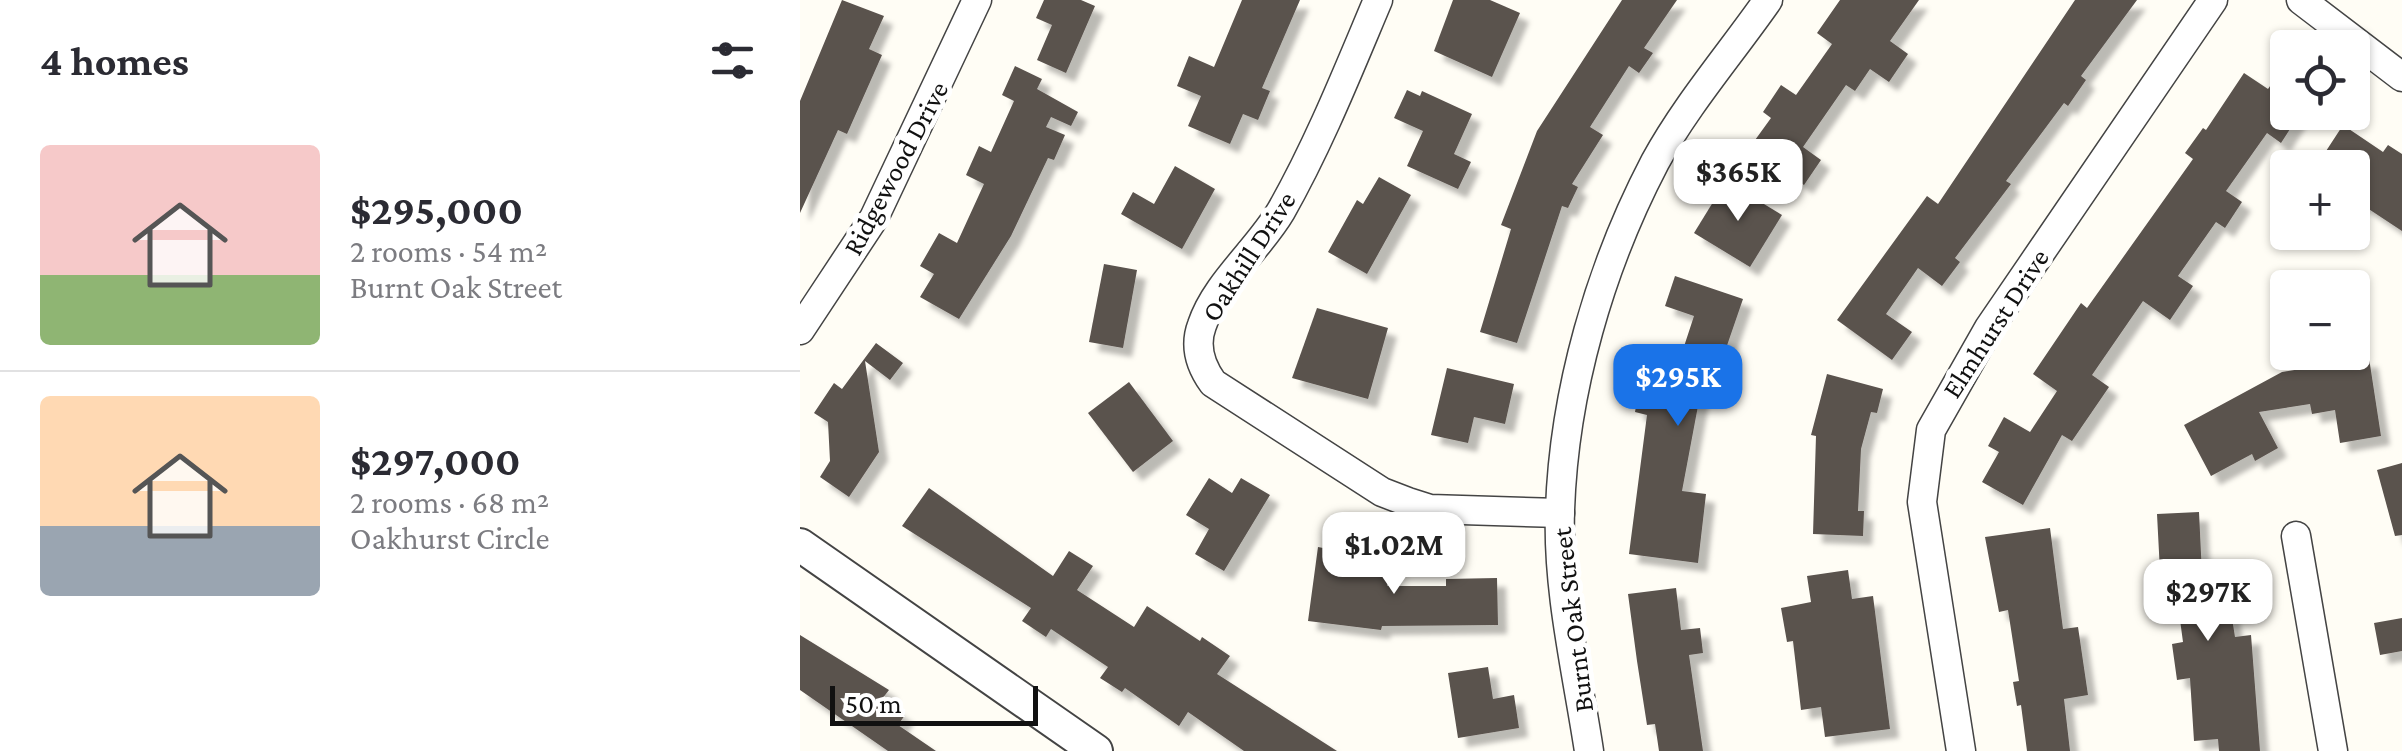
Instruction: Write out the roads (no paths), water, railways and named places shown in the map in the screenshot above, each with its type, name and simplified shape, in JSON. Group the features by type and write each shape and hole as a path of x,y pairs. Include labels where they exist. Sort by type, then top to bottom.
{"street":[{"name":"Ridgewood Drive","path":"800,330 874,218 977,0"},
{"name":"Oakhill Drive","path":"1378,0 1301,174 1260,244 1209,307 1198,347 1202,368 1212,382 1382,492 1430,509 1560,513"},
{"name":"Burnt Oak Street","path":"1589,751 1564,594 1560,513 1571,412 1594,308 1633,207 1657,158 1768,0"},
{"name":"Elmhurst Drive","path":"1961,751 1928,562 1922,502 1931,430 1954,383 1989,328 2212,0"},
{"path":"2301,0 2402,77"},
{"path":"2296,536 2333,751"},
{"path":"800,546 1096,751"}]}
